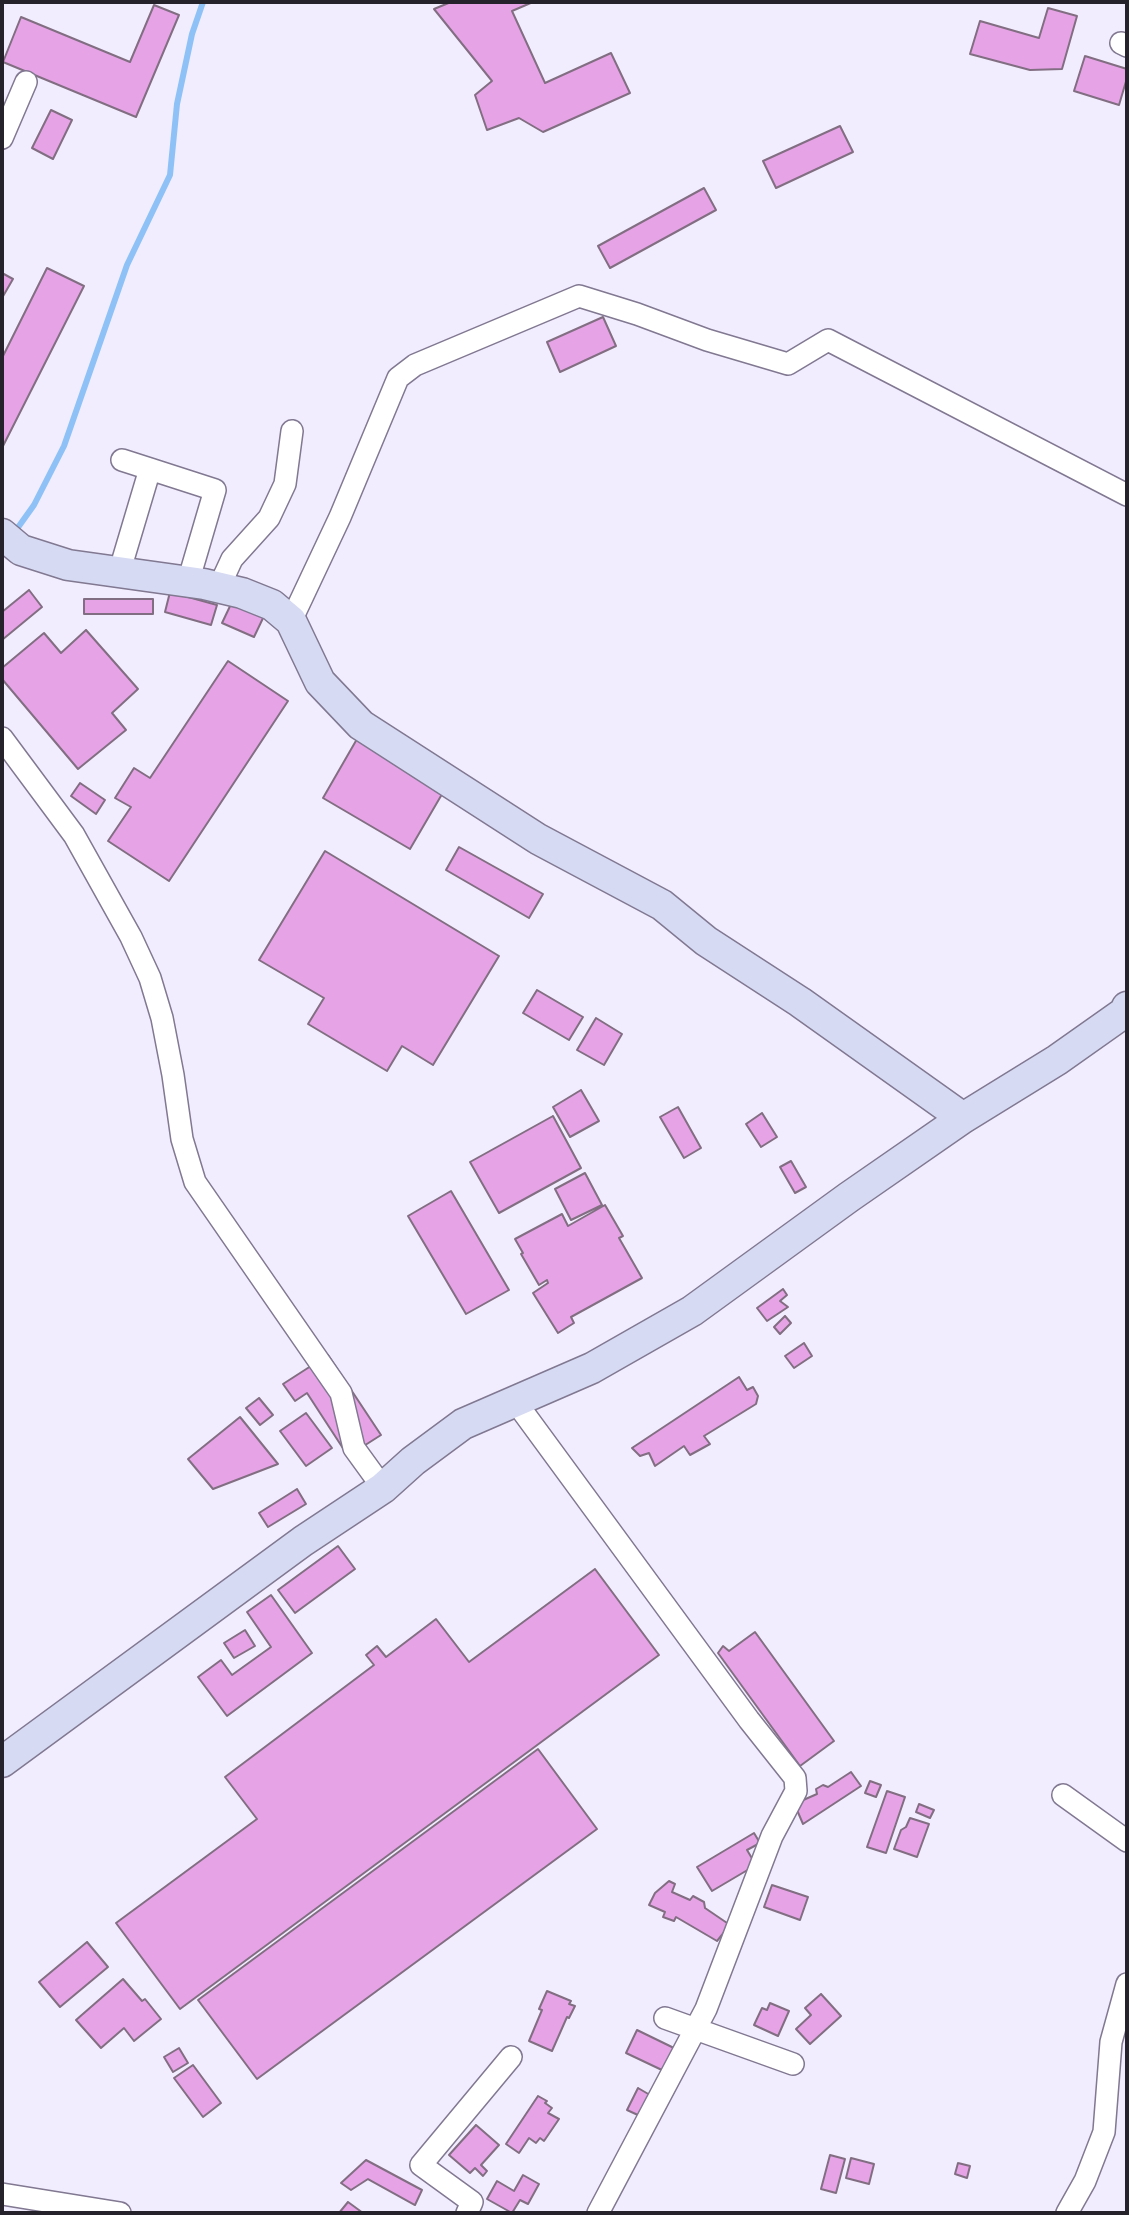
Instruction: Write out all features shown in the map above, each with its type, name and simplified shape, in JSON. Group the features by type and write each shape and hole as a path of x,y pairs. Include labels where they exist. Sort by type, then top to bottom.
{"street":[{"path":"2,138 26,82"},
{"path":"291,621 340,517 398,378 415,365 579,296 638,314 707,340 788,363 828,340 1127,495"},
{"path":"219,587 232,559 269,518 285,484 292,431"},
{"path":"122,460 215,490 188,582"},
{"path":"119,573 150,470"},
{"path":"2,534 21,550 68,565 219,587 272,605 291,621 320,682 361,725 538,839 662,905 706,941 800,1002 963,1118"},
{"path":"2,738 74,835 131,937 150,978 171,1064 182,1139 195,1182 341,1393 354,1448 383,1488"},
{"path":"2,1762 303,1541 383,1488 413,1461 463,1424 592,1368 692,1311 963,1118 1057,1060 1126,1011"},
{"path":"515,1401 749,1720 795,1778 796,1791 772,1836 706,2009 598,2213"},
{"path":"1063,1795 1127,1841"},
{"path":"1067,2213 1085,2180 1104,2132 1111,2042 1127,1984"},
{"path":"664,2018 793,2064"},
{"path":"474,2209 421,2165 511,2057"},
{"path":"2,2194 120,2213"}],"building":[{"path":"451,2 533,2 512,11 545,83 611,53 630,93 543,132 519,118 487,130 475,95 492,81 434,9"},
{"path":"154,5 179,15 136,117 3,62 21,17 130,62"},
{"path":"1048,8 1077,16 1062,69 1030,70 970,54 980,21 1039,38"},
{"path":"1085,56 1127,69 1119,105 1074,91"},
{"path":"51,110 72,120 53,159 32,148"},
{"path":"840,126 853,152 776,188 763,161"},
{"path":"704,188 716,210 610,268 598,246"},
{"path":"47,268 84,286 2,448 2,358"},
{"path":"2,273 13,279 2,298"},
{"path":"603,317 616,346 560,372 547,342"},
{"path":"29,590 42,607 2,640 2,612"},
{"path":"170,592 217,605 211,625 165,612"},
{"path":"84,599 153,599 153,614 84,614"},
{"path":"232,602 264,616 254,637 222,623"},
{"path":"86,630 138,689 112,713 126,730 78,769 2,679 2,668 44,633 61,653"},
{"path":"228,661 288,701 169,881 108,841 131,807 115,798 134,768 150,778"},
{"path":"357,739 445,789 410,849 323,798"},
{"path":"80,783 105,800 96,814 71,796"},
{"path":"459,847 543,894 529,918 446,870"},
{"path":"325,851 499,956 433,1065 402,1046 387,1071 308,1024 324,998 259,960"},
{"path":"537,990 583,1017 569,1040 523,1013"},
{"path":"596,1018 622,1034 604,1065 577,1050"},
{"path":"581,1090 599,1121 570,1137 553,1107"},
{"path":"678,1107 701,1148 684,1158 660,1117"},
{"path":"762,1113 777,1137 761,1147 746,1124"},
{"path":"553,1116 581,1168 499,1213 470,1162"},
{"path":"791,1161 806,1187 795,1193 780,1167"},
{"path":"585,1173 602,1205 571,1220 555,1189"},
{"path":"451,1191 509,1290 466,1314 408,1216"},
{"path":"605,1205 623,1236 619,1238 642,1278 571,1317 574,1323 558,1333 533,1293 548,1283 547,1280 539,1285 515,1239 562,1214 568,1226"},
{"path":"783,1289 787,1295 780,1301 788,1307 767,1321 757,1308"},
{"path":"785,1316 791,1323 780,1334 774,1327"},
{"path":"804,1343 812,1356 794,1368 785,1356"},
{"path":"328,1355 381,1435 348,1456 307,1393 295,1401 283,1384"},
{"path":"739,1377 747,1390 753,1387 758,1396 756,1404 704,1436 710,1444 690,1455 684,1446 655,1466 649,1453 640,1456 632,1448"},
{"path":"259,1398 273,1415 260,1425 246,1408"},
{"path":"306,1413 332,1448 306,1466 280,1431"},
{"path":"240,1417 278,1464 213,1489 188,1459"},
{"path":"297,1489 306,1504 268,1527 259,1513"},
{"path":"338,1546 355,1569 295,1613 278,1590"},
{"path":"595,1569 659,1655 180,2009 116,1923 257,1819 225,1777 374,1665 366,1655 377,1646 386,1657 436,1619 469,1662"},
{"path":"271,1595 312,1653 227,1716 198,1677 221,1660 232,1675 271,1647 247,1612"},
{"path":"245,1630 255,1646 234,1658 224,1643"},
{"path":"755,1632 834,1741 800,1766 718,1653 723,1646 729,1651"},
{"path":"538,1749 597,1829 257,2079 198,2000"},
{"path":"851,1772 861,1786 803,1824 797,1810 801,1801 817,1794 816,1789 823,1785 828,1787"},
{"path":"870,1781 881,1785 876,1797 865,1793"},
{"path":"887,1791 905,1797 886,1853 867,1847"},
{"path":"919,1804 934,1810 930,1818 916,1812"},
{"path":"910,1818 929,1824 917,1857 894,1849 901,1830 906,1827"},
{"path":"754,1833 760,1843 747,1850 756,1865 712,1891 697,1867"},
{"path":"669,1881 675,1884 672,1892 690,1900 693,1896 704,1902 705,1908 730,1925 717,1941 676,1917 674,1921 663,1917 665,1912 649,1905 655,1893"},
{"path":"772,1885 808,1897 800,1920 764,1907"},
{"path":"87,1942 108,1967 60,2007 39,1982"},
{"path":"123,1979 142,2001 145,1999 161,2019 134,2041 124,2028 101,2048 76,2020"},
{"path":"547,1991 571,2001 569,2004 575,2006 569,2018 567,2017 552,2051 529,2041"},
{"path":"821,1994 841,2016 810,2044 796,2029 811,2015 805,2008"},
{"path":"770,2003 789,2011 778,2036 754,2025 762,2008 767,2010"},
{"path":"637,2030 676,2049 664,2071 626,2053"},
{"path":"179,2048 188,2063 173,2072 164,2057"},
{"path":"193,2065 221,2103 203,2117 174,2078"},
{"path":"638,2088 650,2095 640,2116 627,2110"},
{"path":"538,2096 552,2108 548,2113 559,2119 544,2141 540,2138 536,2143 529,2138 519,2153 506,2144"},
{"path":"476,2125 499,2145 481,2165 487,2171 483,2176 475,2168 470,2173 449,2155"},
{"path":"830,2155 845,2159 836,2193 821,2189"},
{"path":"851,2158 874,2164 869,2184 846,2178"},
{"path":"366,2160 422,2190 415,2205 368,2179 351,2190 341,2183"},
{"path":"958,2163 970,2166 967,2178 955,2174"},
{"path":"523,2175 539,2184 528,2204 520,2200 512,2213 487,2199 497,2181 514,2191"},
{"path":"348,2202 363,2213 339,2213"}],"waterway":[{"path":"14,533 34,505 64,446 127,265 170,175 177,104 192,34 203,2"}]}
